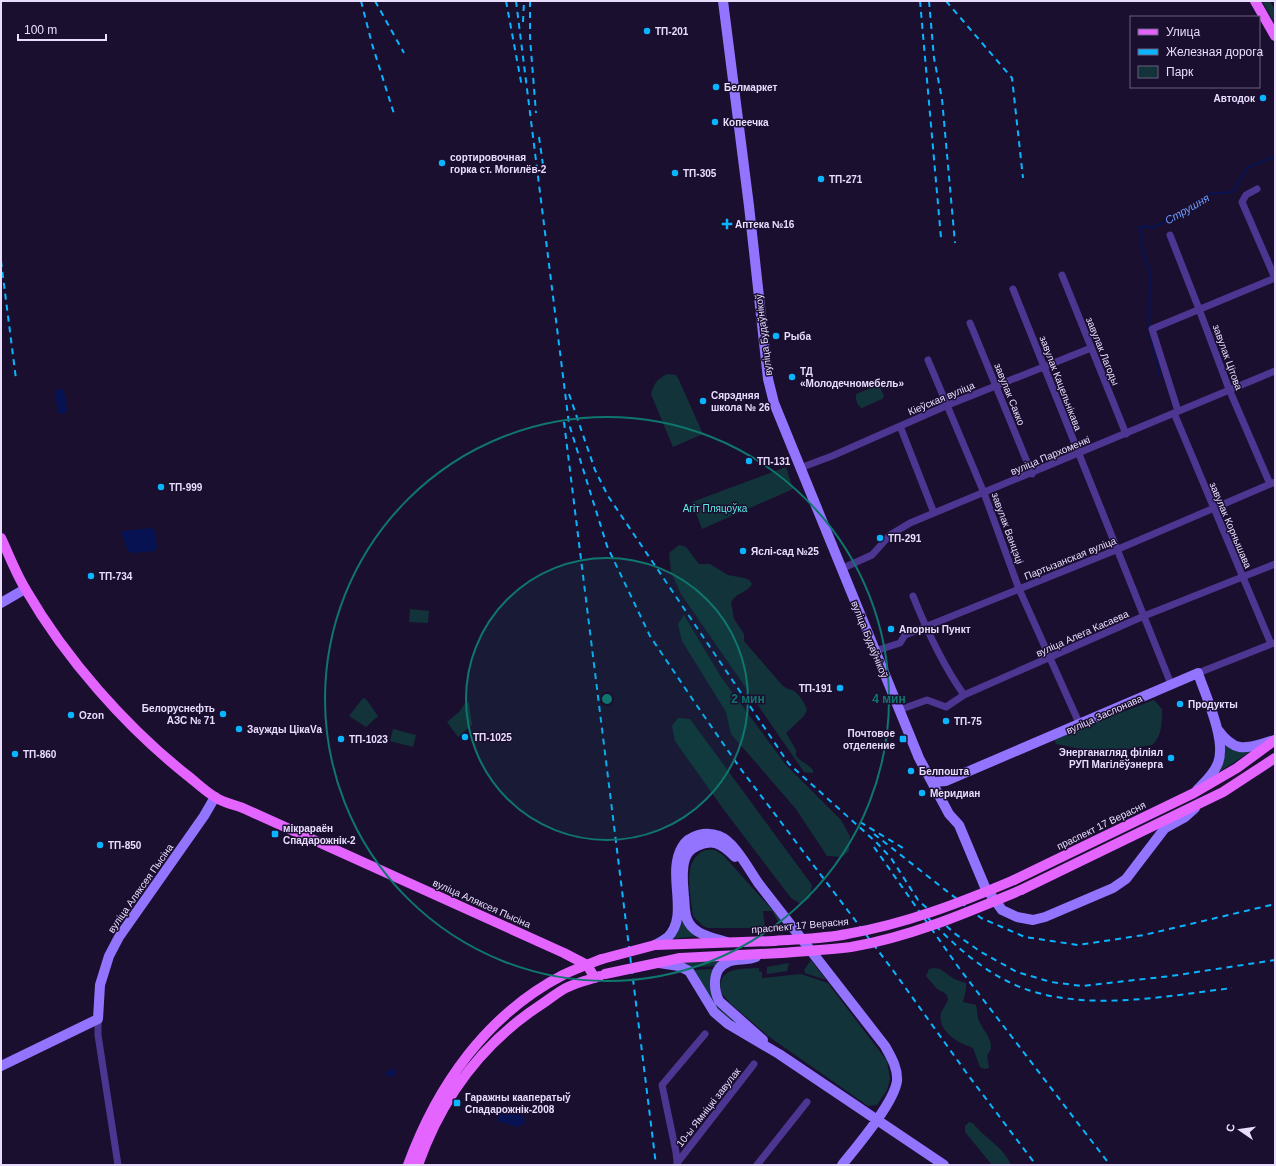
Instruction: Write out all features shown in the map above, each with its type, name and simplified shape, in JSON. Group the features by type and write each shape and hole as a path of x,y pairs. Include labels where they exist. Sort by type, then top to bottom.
{"main road":[{"name":"вуліца Будаўнікоў","path":"723,1 749,206 769,383 774,403 919,758 949,814 959,825 985,887 1002,910 1017,917 1033,920 1045,917 1113,888 1126,879 1165,828 1184,816 1200,803"},
{"path":"1254,1 1275,36"},
{"name":"вуліца Аляксея Пысіна","path":"1,538 25,589 64,646 102,694 135,729 174,765 215,798 259,815 564,953 587,965"},
{"path":"1,603 25,589"},
{"path":"1194,793 1211,775 1218,763 1220,750 1217,729 1198,673"},
{"name":"вуліца Заслонава","path":"932,782 946,781 1080,725 1198,673"},
{"path":"1217,729 1227,742 1238,748 1275,740"},
{"name":"праспект 17 Верасня","path":"408,1165 434,1106 459,1064 480,1039 513,1008 564,975 602,959 655,945 774,941 846,934 895,924 965,901 1014,880 1194,793 1237,768 1275,740"},
{"path":"418,1165 432,1129 446,1102 469,1070 489,1047 523,1016 567,987 600,976 680,958 781,953 850,947 896,936 960,916 1021,890 1223,792 1275,758"},
{"name":"вуліца Аляксея Пысіна","path":"98,1019 100,985 109,956 118,937 200,823 215,798"},
{"path":"655,945 668,936 676,922 678,913 675,869 677,857 683,845 693,836 706,833 720,836 732,845 754,878 886,1046 895,1064 897,1080 892,1098 869,1132 842,1165"},
{"path":"727,942 702,934 688,923 685,912 682,870 685,857 695,846 706,843 716,843 728,850 754,878"},
{"path":"564,953 570,963 570,967 564,975"},
{"path":"764,954 751,959 729,961 723,965 715,979 715,992 719,1001 779,1054"},
{"path":"657,963 678,966 689,971 714,1012 728,1024 779,1054 944,1165"},
{"path":"587,965 600,976"},
{"path":"1,1066 98,1019"}],"street":[{"path":"1199,309 1275,278 1242,202 1246,195 1257,189"},
{"name":"завулак Цітова","path":"1170,235 1229,389 1272,483"},
{"name":"завулак Лагоды","path":"1062,275 1126,434"},
{"name":"завулак Кацельнікава","path":"1014,289 1116,550 1171,684"},
{"name":"завулак Корнышава","path":"1199,309 1152,329 1176,412 1213,508 1273,643"},
{"name":"завулак Сакко","path":"970,323 1032,474"},
{"name":"Кіеўская вуліца","path":"800,468 832,456 948,405 1091,348"},
{"name":"завулак Ванцэці","path":"928,360 984,493 1019,589 1080,725"},
{"name":"вуліца Пархоменкі","path":"841,569 872,555 890,535 900,528 1275,371"},
{"path":"900,426 934,514"},
{"name":"Партызанская вуліца","path":"875,651 900,643 905,635 1116,550 1272,483"},
{"name":"вуліца Алега Касаева","path":"899,710 927,700 946,707 964,695 1144,616 1243,578 1275,564"},
{"path":"913,596 926,627 944,663 964,695"},
{"name":"вуліца Заслонава","path":"1198,673 1273,643"},
{"name":"вуліца Аляксея Пысіна","path":"98,1019 98,1035 118,1165"},
{"path":"678,1164 662,1085 705,1034"},
{"name":"10-ы Ямніцкі завулак","path":"678,1164 754,1064"},
{"path":"757,1165 807,1102"}],"green space":[{"path":"1262,1 1270,1 1275,10 1275,24"},
{"path":"668,374 676,375 679,380 703,434 673,447 651,394 656,382 661,377"},
{"path":"876,386 880,387 884,396 882,399 862,408 860,407 857,402 856,394"},
{"name":"Агіт Пляцоўка","path":"786,467 793,489 702,529 692,502"},
{"path":"679,545 686,547 699,564 710,564 728,575 749,580 752,584 736,596 731,602 734,619 744,634 744,641 782,685 794,691 805,705 807,710 804,716 786,733 796,750 796,756 813,770 813,773 804,772 681,594 671,572 669,553"},
{"path":"410,609 429,611 428,623 409,622"},
{"path":"684,615 721,677 786,765 841,820 850,836 849,851 842,857 827,856 796,809 731,734 726,712 682,641 678,624"},
{"path":"363,698 366,699 378,716 366,727 349,716"},
{"path":"1154,700 1162,709 1162,719 1160,734 1152,745 1090,755 1081,749 1056,744 1054,738"},
{"path":"466,702 469,703 472,725 458,737 447,722 459,712"},
{"path":"678,718 690,719 812,885 810,898 801,904 791,898 724,810 675,741 672,726"},
{"path":"393,729 416,735 413,747 390,741"},
{"path":"1221,740 1253,750 1219,772 1225,755"},
{"path":"706,850 715,850 723,855 783,922 779,923 772,911 763,911 765,928 708,928 703,926 693,916 689,878 693,861 698,854"},
{"path":"681,914 699,936 670,939"},
{"path":"723,960 719,966 689,967 682,963"},
{"path":"811,960 826,980 805,973 804,970"},
{"path":"789,963 787,971 767,974 767,967"},
{"path":"759,968 759,971 762,972 762,978 801,974 828,983 887,1061 890,1079 887,1090 877,1105 868,1106 768,1036 731,1004 721,993 720,985 722,978 726,974 737,969"},
{"path":"714,969 710,986 752,1033 731,1022 716,1009 693,970"},
{"path":"929,969 940,969 954,979 966,983 963,1002 976,1005 980,1023 990,1041 991,1046 987,1055 989,1068 984,1069 980,1067 973,1048 950,1036 942,1026 941,1013 948,999 946,994 937,989 926,976"},
{"path":"969,1122 973,1123 999,1148 1008,1158 1011,1165 992,1165 965,1132 965,1126"}],"shaded area":[{"path":"62,389 64,391 67,410 65,413 60,414 58,412 55,393 56,390"},
{"path":"154,529 157,546 155,551 134,553 128,551 122,531"},
{"path":"395,1068 396,1075 387,1077 386,1072"},
{"path":"503,1110 524,1116 525,1124 517,1127 497,1121 498,1114"}],"waterway":[{"name":"Струшня","path":"1149,329 1150,273 1141,246 1142,236 1139,228 1146,226 1151,228 1169,220 1209,194 1233,192 1247,168 1275,156"},
{"name":"Струшня","path":"1151,337 1160,377"}],"railway":[{"path":"361,1 372,44 395,117"},
{"path":"375,1 404,53"},
{"path":"506,1 522,87"},
{"path":"516,1 569,424 607,546 650,636 740,768 892,969 968,1075 1036,1165"},
{"path":"523,22 524,1"},
{"path":"530,1 530,38 536,113"},
{"path":"920,1 941,238"},
{"path":"929,1 934,58 942,99 955,243"},
{"path":"946,1 1012,78 1023,178"},
{"path":"539,137 543,165"},
{"path":"1,261 16,379"},
{"path":"569,394 595,470 608,496 789,764 876,842 891,858 918,900 954,933 981,952 1017,972 1051,982 1082,986 1171,976 1275,960"},
{"path":"564,422 656,1165"},
{"path":"860,822 903,848"},
{"path":"874,834 981,918 1025,937 1078,945 1144,935 1275,904"},
{"path":"874,847 959,968 1110,1165"},
{"path":"928,918 950,940 987,969 1028,990 1052,996 1078,1000 1130,1000 1232,988"}],"place":[{"name":"ТП-201","path":"647,31"},
{"name":"Белмаркет","path":"716,87"},
{"name":"Автодок","path":"1263,98"},
{"name":"Копеечка","path":"715,122"},
{"name":"сортировочная горка ст. Могилёв-2","path":"442,163"},
{"name":"ТП-305","path":"675,173"},
{"name":"ТП-271","path":"821,179"},
{"name":"Аптека №16","path":"727,224"},
{"name":"Рыба","path":"776,336"},
{"name":"ТД «Молодечномебель»","path":"792,377"},
{"name":"Сярэдняя школа № 26","path":"703,401"},
{"name":"ТП-131","path":"749,461"},
{"name":"ТП-999","path":"161,487"},
{"name":"ТП-291","path":"880,538"},
{"name":"Яслі-сад №25","path":"743,551"},
{"name":"ТП-734","path":"91,576"},
{"name":"Апорны Пункт","path":"891,629"},
{"name":"ТП-191","path":"840,688"},
{"name":"Продукты","path":"1180,704"},
{"name":"Белоруснефть АЗС № 71","path":"223,714"},
{"name":"Ozon","path":"71,715"},
{"name":"ТП-75","path":"946,721"},
{"name":"Заужды ЦікаVа","path":"239,729"},
{"name":"ТП-1025","path":"465,737"},
{"name":"ТП-1023","path":"341,739"},
{"name":"Почтовое отделение","path":"903,739"},
{"name":"ТП-860","path":"15,754"},
{"name":"Энерганагляд філіял РУП Магілёўэнерга","path":"1171,758"},
{"name":"Белпошта","path":"911,771"},
{"name":"Меридиан","path":"922,793"},
{"name":"мікрараён Спадарожнік-2","path":"275,834"},
{"name":"ТП-850","path":"100,845"},
{"name":"Гаражны кааператыў Спадарожнік-2008","path":"457,1103"}]}
